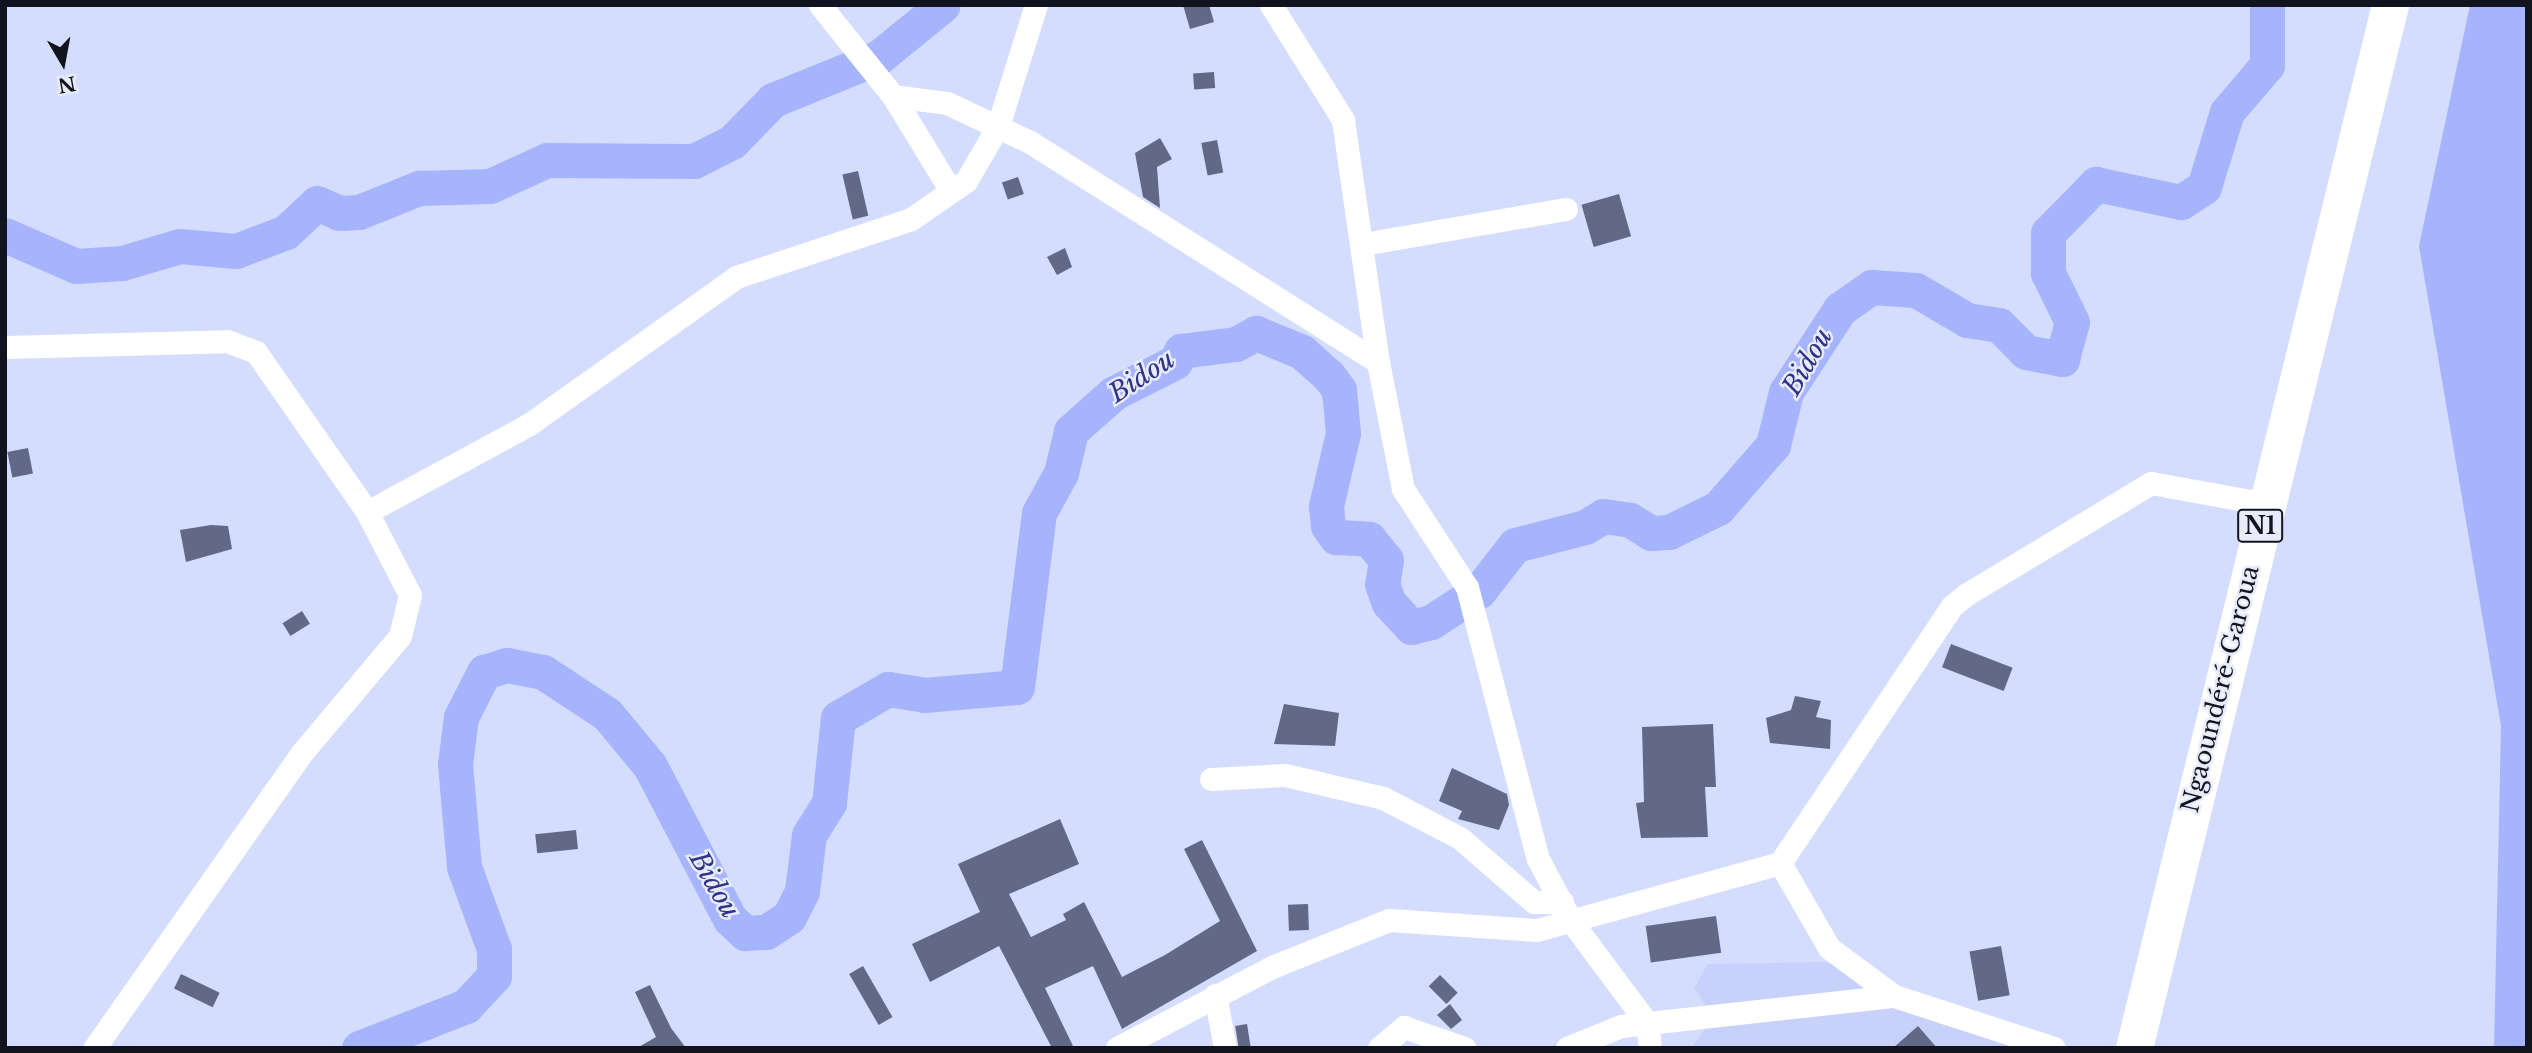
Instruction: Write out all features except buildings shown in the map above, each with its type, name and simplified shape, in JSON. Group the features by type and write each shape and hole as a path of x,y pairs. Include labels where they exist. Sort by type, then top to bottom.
{"highway":[{"name":"Ngaoundéré-Garoua","path":"2134,1048 2390,5"}],"street":[{"path":"820,5 893,96 951,191"},
{"path":"367,512 528,425 736,277 911,219 951,191 982,161 998,126 1036,5"},
{"path":"1271,5 1343,120 1378,362 1403,489 1467,587 1471,612 1538,859 1567,912 1647,1023 1650,1048"},
{"path":"893,96 929,97 998,126 1378,362"},
{"path":"1363,244 1566,209"},
{"path":"5,347 241,345 256,352 367,512 410,595 400,636 301,754 94,1048"},
{"path":"1117,1048 1215,995 1389,920 1415,918 1513,931 1567,912 1780,863 1952,606 1967,594 2151,483 2266,504"},
{"path":"1211,779 1285,775 1383,798 1460,838 1534,902 1567,912"},
{"path":"1780,863 1829,948 1894,996 2054,1048"},
{"path":"1215,995 1225,1048"},
{"path":"1567,1048 1605,1030 1647,1023 1894,996"},
{"path":"1379,1048 1404,1027 1464,1048"}],"shaded area":[{"path":"1827,962 1879,972 1910,992 2043,1048 1692,1048 1713,1016 1694,988 1708,964"}],"water":[{"path":"2470,5 2527,5 2527,1048 2494,1048 2501,726 2419,246"}],"waterway":[{"path":"5,235 76,266 122,263 180,246 236,251 286,232 317,203 339,213 359,212 419,188 490,186 547,160 694,161 732,142 773,100 879,57 943,5"},
{"name":"Bidou","path":"359,1048 466,1006 494,976 494,949 464,867 455,764 461,717 484,672 507,665 543,672 607,714 650,766 730,919 745,933 766,932 789,917 802,891 809,835 829,803 838,718 888,689 924,695 1017,687 1039,513 1061,473 1071,431 1114,393 1175,362 1181,351 1236,344 1256,333 1302,352 1329,376 1339,390 1343,433 1326,506 1328,526 1336,537 1369,539 1386,560 1382,584 1389,603 1411,627 1431,622 1479,591 1515,545 1585,527 1603,516 1630,520 1651,533 1669,532 1718,508 1773,445 1786,392 1840,309 1872,287 1916,290 1967,320 1999,325 2026,352 2062,359 2072,322 2048,273 2048,233 2096,184 2181,202 2204,187 2227,112 2267,65 2267,5"}]}
